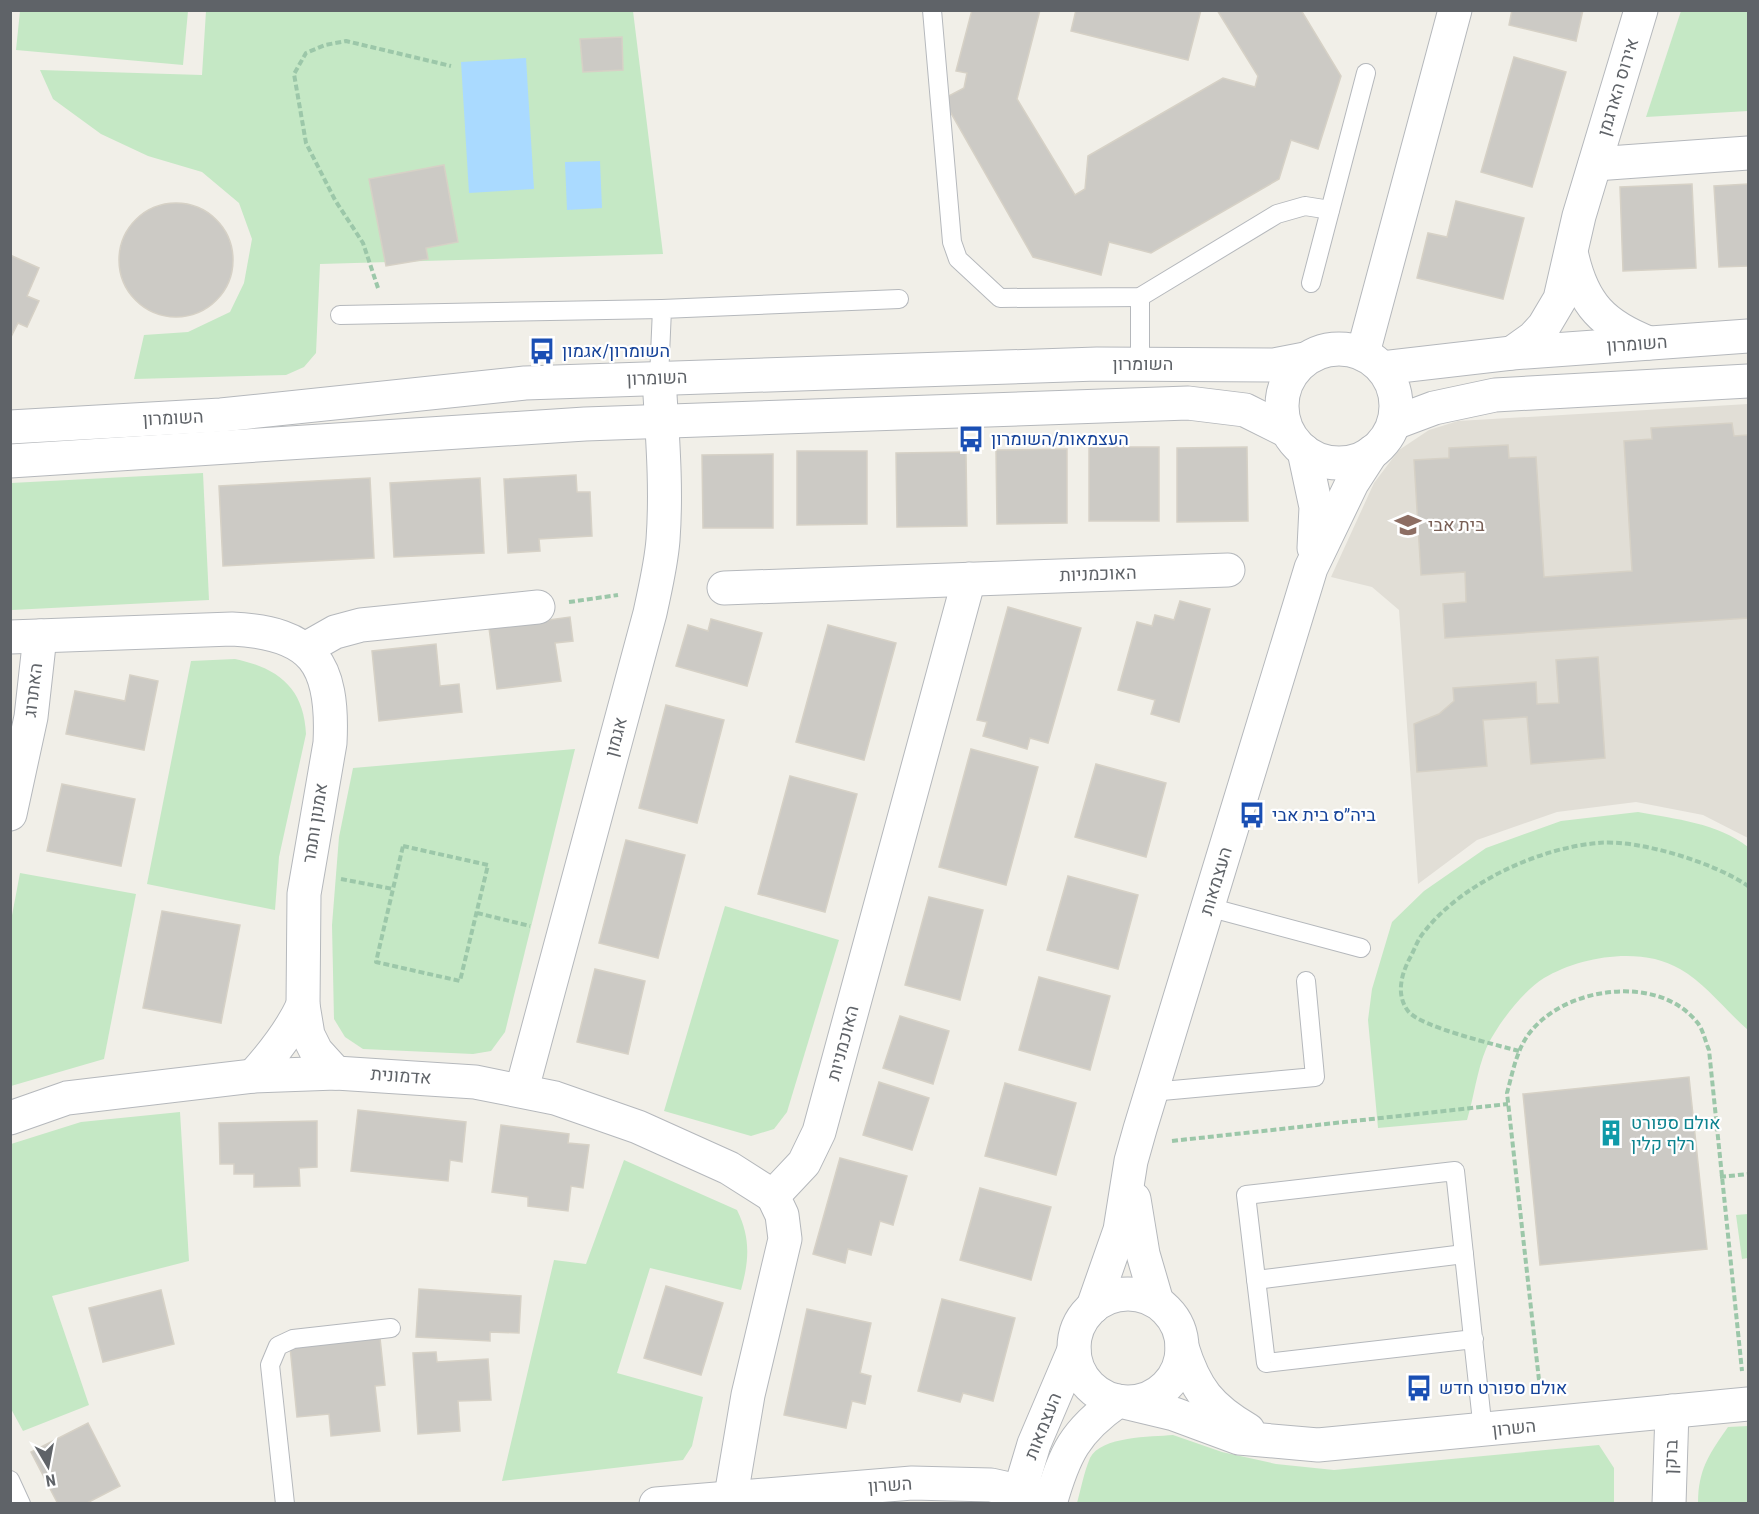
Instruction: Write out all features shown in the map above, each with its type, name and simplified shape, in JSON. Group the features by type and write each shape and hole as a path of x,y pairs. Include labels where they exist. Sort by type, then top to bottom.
{"street":[{"path":"1372,360 1455,10"},
{"name":"אירוס הארגמן","path":"1512,353 1533,338 1544,326 1560,299 1572,256 1579,216 1641,10"},
{"name":"אירוס הארגמן","path":"1595,164 1749,153"},
{"name":"אירוס הארגמן","path":"1572,256 1578,282 1590,302 1621,332 1649,343"},
{"name":"השומרון","path":"1372,360 1512,353 1749,336"},
{"path":"1333,349 1372,360 1395,389 1397,406 1394,423 1388,436 1372,452 1355,461 1341,463 1322,460 1296,441 1281,404 1288,378 1305,359 1333,349"},
{"name":"השומרון","path":"10,427 221,416 525,383 1140,363 1274,365 1305,359"},
{"name":"אגמון","path":"522,1089 654,590 663,540 664,477 659,378"},
{"path":"1394,423 1434,408 1495,395 1749,381"},
{"name":"השומרון","path":"10,461 661,421 1188,403 1245,410 1296,441"},
{"name":"העצמאות","path":"1296,441 1316,507 1311,568"},
{"name":"העצמאות","path":"1093,1307 1120,1230 1133,1153 1311,568 1352,483 1372,452"},
{"name":"האוכמניות","path":"724,588 1228,570"},
{"name":"האוכמניות","path":"772,1196 804,1163 819,1132 969,579"},
{"path":"305,649 335,632 361,625 538,607"},
{"name":"אמנון ותמר","path":"25,637 232,629 262,630 286,637 305,649 327,682 331,719 330,742 304,894 303,1005 308,1035 316,1051 336,1073"},
{"name":"האתרוג","path":"10,814 31,717 25,637"},
{"name":"אמנון ותמר","path":"253,1076 294,1025 303,1005"},
{"name":"אדמונית","path":"10,1118 67,1098 253,1076 336,1073 475,1082 522,1089 592,1110 685,1147 756,1183 772,1196"},
{"name":"העצמאות","path":"1133,1153 1137,1228 1157,1302"},
{"path":"746,1499 748,1395 785,1239 782,1215 772,1196"},
{"path":"1123,1294 1141,1295 1157,1302 1170,1314 1179,1330 1182,1347 1180,1365 1172,1380 1160,1392 1145,1400 1123,1402 1096,1392 1084,1381 1077,1366 1074,1350 1075,1334 1082,1319 1093,1307 1107,1298 1123,1294"},
{"name":"השרון","path":"1182,1347 1191,1375 1206,1398 1219,1411 1250,1431 1280,1443"},
{"name":"העצמאות","path":"1018,1497 1034,1444 1074,1350"},
{"name":"העצמאות","path":"1051,1501 1062,1462 1074,1440 1094,1417 1123,1402"},
{"name":"השרון","path":"1123,1402 1174,1414 1239,1438 1280,1443 1357,1444 1747,1404"},
{"name":"ברקן","path":"1670,1503 1672,1411"},
{"name":"השרון","path":"656,1503 746,1499 912,1483 968,1482 1018,1497 1051,1501"}],"lane":[{"path":"932,10 952,242 958,259 1000,298 1140,297 1277,214 1305,206 1330,210"},
{"path":"1311,283 1366,73"},
{"path":"1140,297 1140,363"},
{"path":"340,315 662,309 899,299"},
{"path":"659,378 662,309"},
{"path":"1208,907 1361,948"},
{"path":"1151,1092 1315,1077 1306,981"},
{"path":"1474,1339 1266,1363 1246,1195 1455,1171 1474,1339 1483,1431"},
{"path":"1256,1280 1464,1254"},
{"path":"285,1503 270,1365 278,1346 293,1339 391,1328"},
{"path":"10,1480 21,1503"}],"path":[{"path":"387,315 363,243 334,200 306,143 294,74 306,52 346,41 451,66"},
{"path":"538,607 654,590"},
{"path":"1519,1051 1427,1023 1409,1012 1402,997 1401,974 1424,932 1461,897 1504,870 1550,854 1599,843 1644,846 1693,860 1749,886"},
{"path":"403,846 488,865 460,981 376,962 393,890 403,846"},
{"path":"307,872 393,890"},
{"path":"476,913 563,934"},
{"path":"1544,1425 1507,1093 1519,1051 1532,1029 1564,1006 1608,992 1653,994 1682,1007 1698,1022 1709,1050 1720,1177 1747,1404"},
{"path":"1133,1153 1508,1104"},
{"path":"1720,1177 1749,1174"}],"shaded area":[{"path":"1748,404 1748,838 1703,815 1636,802 1557,812 1477,840 1418,884 1399,610 1372,587 1331,577 1374,483 1399,450 1429,430 1458,421"}],"green space":[{"path":"20,11 188,11 183,65 16,50"},
{"path":"206,11 633,11 663,254 320,264 316,353 304,367 286,375 134,379 144,335 188,332 230,312 244,283 252,239 239,203 202,172 148,156 101,134 53,99 40,70 202,75"},
{"path":"1681,11 1748,11 1748,111 1646,117"},
{"path":"203,473 209,600 12,610 11,483"},
{"path":"235,659 264,668 286,683 294,692 304,718 306,734 279,857 275,910 147,884 191,661"},
{"path":"575,749 505,1032 491,1051 473,1054 363,1049 345,1037 334,1019 332,925 339,837 353,768"},
{"path":"1638,812 1710,827 1748,847 1748,1030 1698,982 1665,962 1630,956 1593,959 1559,970 1544,978 1519,1000 1503,1020 1483,1057 1467,1120 1378,1128 1368,1020 1372,989 1392,922 1424,891 1486,848 1561,821"},
{"path":"20,873 136,894 104,1059 11,1086 10,926"},
{"path":"725,906 839,940 787,1112 774,1129 751,1136 664,1111"},
{"path":"180,1112 189,1261 52,1296 89,1405 23,1431 10,1407 11,1144 81,1122"},
{"path":"624,1160 737,1210 745,1230 747,1259 741,1290 650,1268 617,1373 703,1397 692,1446 683,1460 502,1481 554,1260 586,1264"},
{"path":"1748,1214 1748,1258 1742,1259 1736,1215"},
{"path":"1748,1426 1748,1503 1698,1503 1702,1472 1715,1446 1728,1427"},
{"path":"1173,1435 1222,1452 1276,1464 1334,1470 1599,1445 1614,1468 1614,1503 1077,1503 1088,1463 1096,1451 1105,1445 1127,1439"}],"water":[{"path":"526,58 534,189 469,193 461,62"},
{"path":"600,161 602,208 567,210 565,162"}],"building":[{"path":"972,10 1040,10 1017,99 1075,195 1085,189 1088,156 1223,78 1255,87 1258,76 1217,10 1301,10 1341,76 1318,149 1291,140 1279,179 1151,253 1109,242 1101,275 1033,257 943,99 964,88 967,73 956,71"},
{"path":"1076,10 1201,10 1188,60 1071,31"},
{"path":"1512,10 1583,10 1576,41 1509,25"},
{"path":"622,37 623,70 583,72 580,39"},
{"path":"1514,57 1566,72 1532,187 1481,172"},
{"path":"444,165 458,242 426,248 428,259 386,266 369,179"},
{"path":"1692,184 1696,268 1623,271 1620,187"},
{"path":"1748,184 1748,266 1719,267 1714,186"},
{"path":"1456,201 1524,218 1503,299 1417,278 1428,233 1447,237"},
{"path":"176,203 198,207 208,212 224,228 229,238 233,260 229,282 224,292 208,308 198,313 176,317 154,313 144,308 128,292 123,282 119,260 123,238 128,228 144,212 154,207"},
{"path":"10,255 39,268 27,296 39,301 27,327 18,323 10,339"},
{"path":"1732,423 1734,436 1748,435 1748,618 1445,638 1443,604 1466,602 1465,572 1421,575 1414,460 1449,458 1449,448 1508,445 1509,458 1536,457 1544,577 1632,571 1624,441 1652,439 1651,428"},
{"path":"1089,447 1159,447 1159,521 1089,521"},
{"path":"1247,447 1248,521 1177,522 1177,448"},
{"path":"1067,449 1067,523 997,524 996,450"},
{"path":"797,451 867,451 867,524 797,525"},
{"path":"966,452 967,526 897,527 896,453"},
{"path":"773,454 773,528 703,528 702,455"},
{"path":"576,475 577,492 590,492 592,536 539,539 540,551 508,553 504,479"},
{"path":"370,478 374,558 223,566 219,486"},
{"path":"480,478 484,553 394,557 390,483"},
{"path":"1180,601 1210,609 1179,722 1151,714 1155,700 1118,690 1137,622 1152,626 1155,615 1174,620"},
{"path":"1008,607 1081,628 1048,743 1030,738 1027,749 983,736 987,722 977,720"},
{"path":"570,617 573,641 555,643 561,681 497,689 489,628"},
{"path":"711,619 762,633 747,686 676,666 688,625 708,631"},
{"path":"828,625 896,643 864,760 796,742"},
{"path":"436,644 440,686 459,684 462,712 379,721 372,651"},
{"path":"1598,657 1605,758 1531,764 1527,717 1483,720 1487,766 1417,772 1414,724 1439,714 1454,701 1453,688 1536,682 1537,704 1559,703 1556,660"},
{"path":"130,675 158,681 144,750 66,734 75,691 125,701"},
{"path":"666,705 724,720 697,823 639,808"},
{"path":"971,749 1038,767 1006,885 939,867"},
{"path":"1096,764 1166,783 1146,857 1075,837"},
{"path":"790,776 857,794 825,912 758,894"},
{"path":"62,784 135,799 121,866 47,851"},
{"path":"626,840 685,855 658,958 599,943"},
{"path":"1068,876 1138,895 1118,969 1047,950"},
{"path":"929,897 983,910 960,1000 905,985"},
{"path":"162,911 240,925 221,1023 143,1008"},
{"path":"595,969 645,981 628,1054 577,1042"},
{"path":"1039,977 1110,996 1090,1070 1019,1050"},
{"path":"900,1016 949,1031 933,1084 883,1068"},
{"name":"אולם ספורט רלף קלין","path":"1689,1077 1707,1249 1540,1265 1523,1094"},
{"path":"879,1082 929,1098 912,1150 863,1135"},
{"path":"1005,1083 1076,1103 1056,1175 985,1156"},
{"path":"358,1110 466,1122 462,1162 450,1160 448,1181 351,1171"},
{"path":"317,1121 317,1167 299,1168 300,1186 254,1187 254,1174 234,1174 234,1164 220,1164 219,1123"},
{"path":"501,1125 569,1134 568,1143 589,1145 583,1188 571,1186 568,1211 528,1206 528,1197 492,1192"},
{"path":"840,1158 907,1176 893,1225 880,1221 871,1255 848,1249 845,1263 813,1254"},
{"path":"980,1188 1051,1207 1031,1280 960,1260"},
{"path":"666,1286 723,1303 701,1375 644,1358"},
{"path":"419,1289 521,1296 519,1333 490,1332 490,1341 416,1337"},
{"path":"161,1290 174,1344 103,1362 89,1308"},
{"path":"942,1299 1015,1318 993,1401 963,1393 960,1402 918,1391"},
{"path":"807,1309 871,1323 860,1373 871,1376 865,1404 852,1401 846,1428 784,1415"},
{"path":"380,1338 385,1385 375,1386 380,1431 331,1436 329,1414 297,1417 290,1347"},
{"path":"436,1352 437,1362 488,1359 491,1400 458,1401 460,1431 418,1434 413,1353"},
{"path":"88,1423 120,1486 85,1504 58,1504 31,1452"}],"place":[{"name":"השומרון/אגמון","path":"542,351"},
{"name":"העצמאות/השומרון","path":"971,439"},
{"name":"בית אבי","path":"1408,525"},
{"name":"ביה״ס בית אבי","path":"1252,815"},
{"name":"אולם ספורט רלף קלין","path":"1611,1133"},
{"name":"אולם ספורט חדש","path":"1419,1388"}]}
